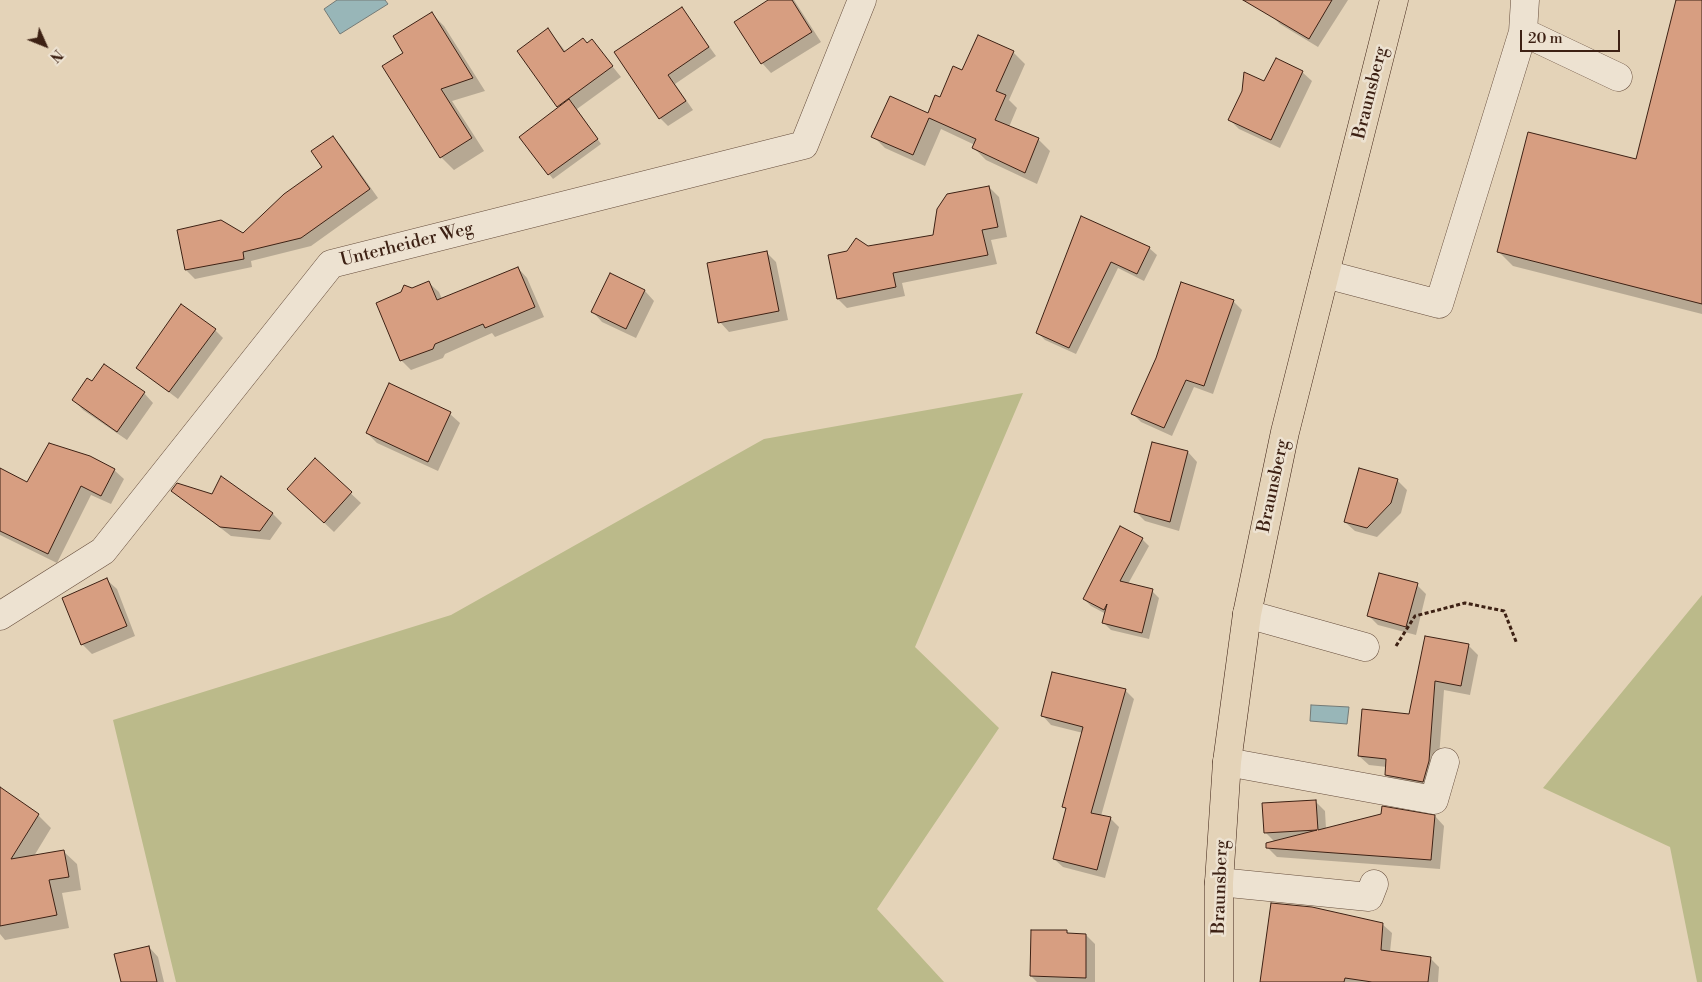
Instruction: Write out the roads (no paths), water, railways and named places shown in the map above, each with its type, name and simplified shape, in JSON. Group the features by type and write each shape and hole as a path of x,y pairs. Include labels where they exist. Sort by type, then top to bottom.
{"main road":[{"name":"Braunsberg","path":"1219,982 1220,882 1227,762 1247,614 1286,432 1394,0"}],"street":[{"name":"Unterheider Weg","path":"0,616 103,551 331,264 804,145 862,0"},
{"path":"1326,274 1439,304 1523,32 1525,0"},
{"path":"1523,32 1618,77"},
{"path":"1247,614 1365,647"},
{"path":"1227,762 1434,800 1445,762"},
{"path":"1220,882 1369,897 1374,884"}],"water":[{"path":"337,0 385,0 388,4 340,34 324,9"},
{"path":"1311,705 1349,707 1347,724 1310,721"}]}
